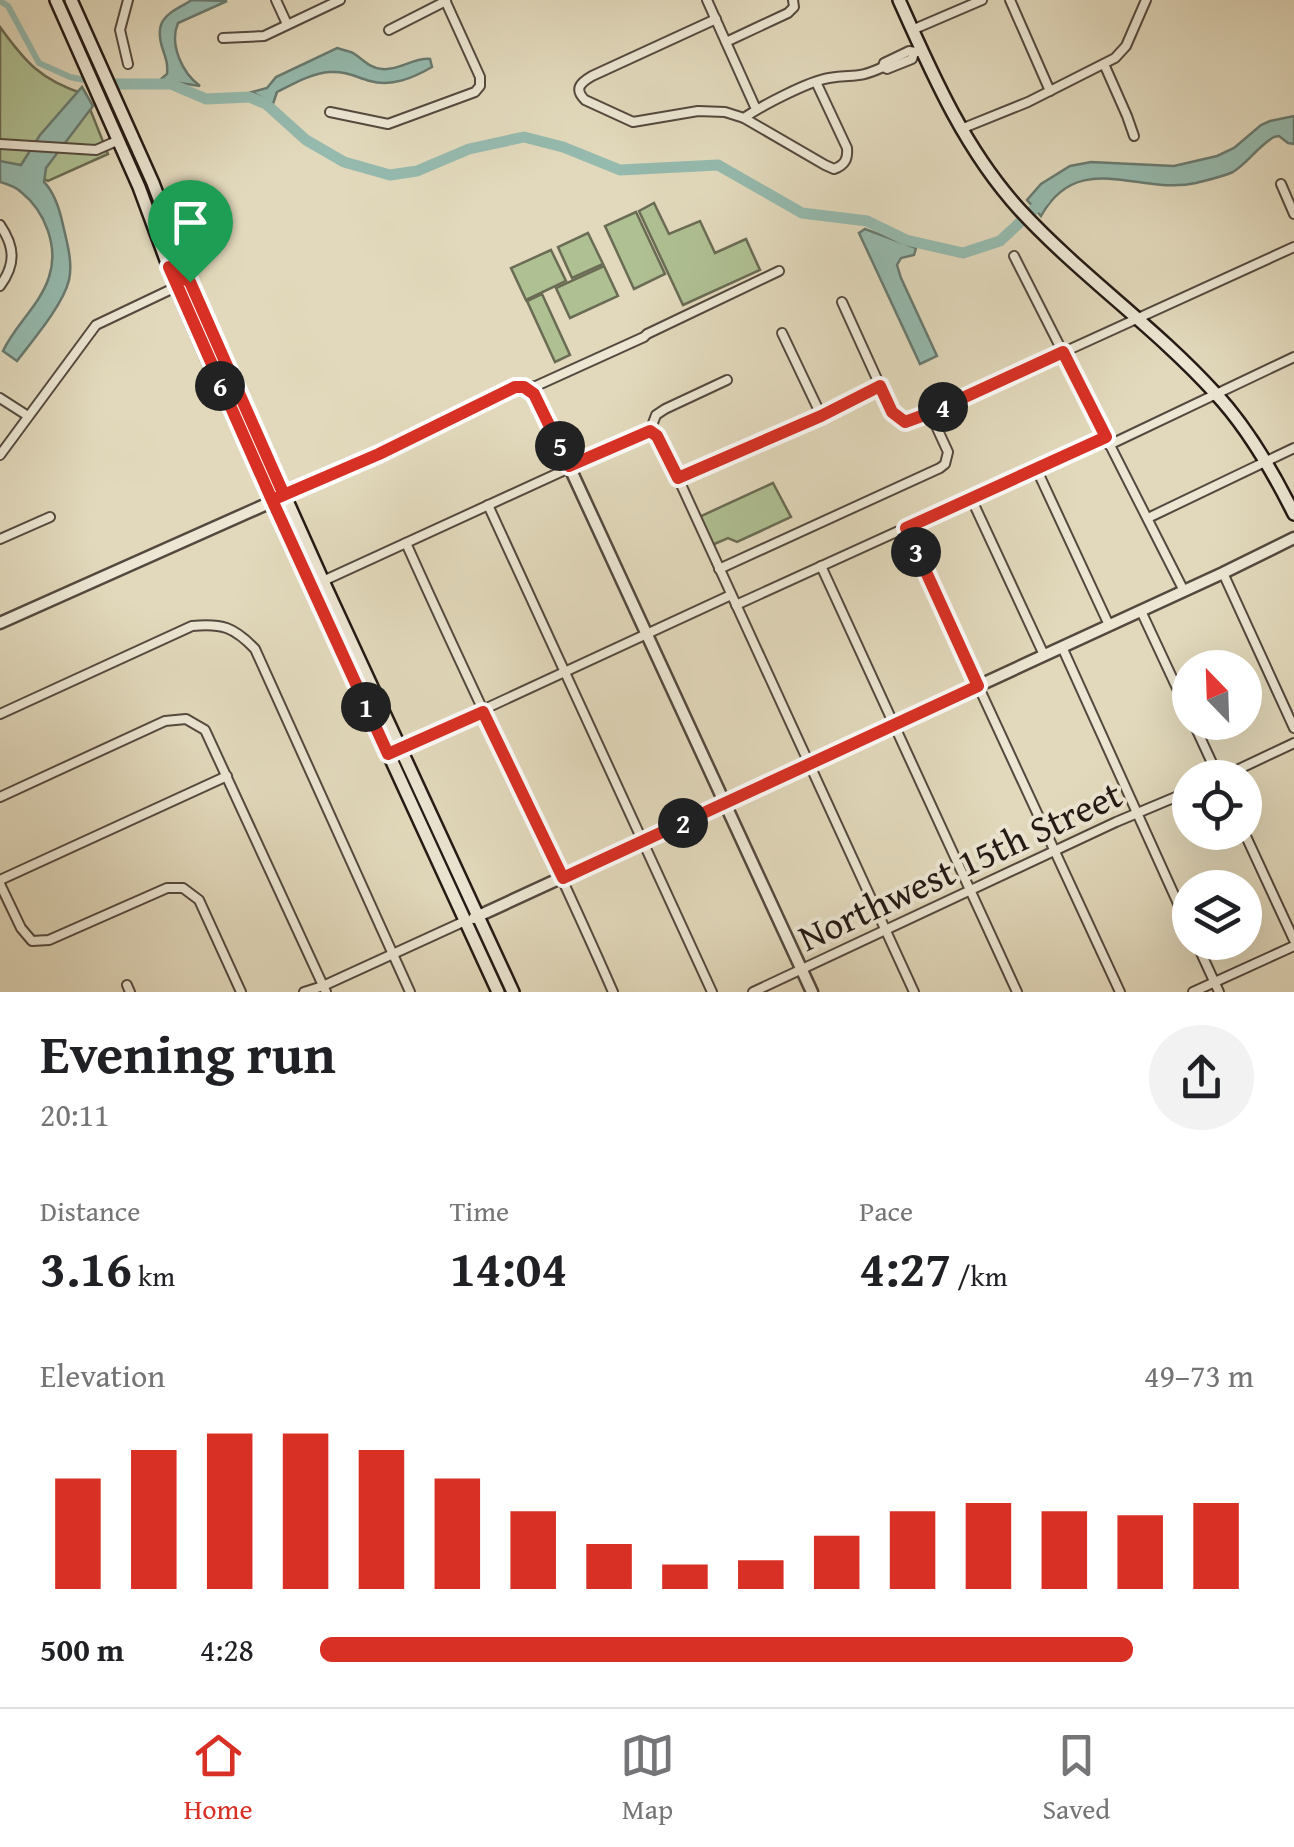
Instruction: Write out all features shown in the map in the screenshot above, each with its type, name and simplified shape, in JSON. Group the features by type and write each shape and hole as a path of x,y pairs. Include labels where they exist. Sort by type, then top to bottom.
{"main road":[{"path":"56,0 139,187 176,288 278,498 323,581 401,748 498,992"},
{"path":"71,0 132,134 278,498 388,754 512,992"},
{"path":"899,0 918,52 996,181 1034,224 1138,317 1216,394 1265,462 1294,514"},
{"path":"169,267 190,282"},
{"path":"176,288 198,302"}],"street":[{"path":"128,0 120,30 128,64"},
{"path":"276,0 287,24"},
{"path":"224,38 264,36 340,0"},
{"path":"707,0 756,109"},
{"path":"912,30 982,0"},
{"path":"1010,0 1050,91"},
{"path":"962,129 1104,64 1122,51 1146,0"},
{"path":"330,112 388,124 463,98 480,86 480,77 446,1 388,30"},
{"path":"726,42 788,13 794,4"},
{"path":"716,19 592,76 578,87 579,94 633,122 698,111 725,112 744,118 834,169 844,164 848,156 816,82"},
{"path":"744,118 825,78 861,76 910,52 918,52"},
{"path":"1104,64 1134,136"},
{"path":"0,144 96,150 132,134"},
{"path":"1280,184 1294,214"},
{"path":"0,225 13,250 8,276 0,286"},
{"path":"842,302 892,412 905,422 1294,246"},
{"path":"1014,256 1184,591"},
{"path":"0,623 379,454 515,387 536,386 779,271"},
{"path":"0,455 96,325 176,288"},
{"path":"782,333 821,416"},
{"path":"736,605 1036,468 1107,441 1293,358"},
{"path":"323,581 650,431 656,415 666,408 727,380"},
{"path":"678,478 880,386"},
{"path":"524,387 534,394 569,466 812,992"},
{"path":"0,398 28,416"},
{"path":"719,569 940,468 948,452 930,413"},
{"path":"650,431 657,436 678,478 914,992"},
{"path":"1148,518 1294,448"},
{"path":"1036,468 1109,626"},
{"path":"970,498 1044,655"},
{"path":"488,505 712,992"},
{"path":"0,539 50,517"},
{"path":"906,528 1120,992"},
{"path":"304,992 325,989 393,954 894,726 1294,538"},
{"path":"406,543 614,992"},
{"path":"821,566 1017,992"},
{"path":"1224,573 1294,728"},
{"path":"388,754 732,596"},
{"path":"1140,611 1172,677"},
{"path":"0,714 192,626 212,624 243,636 255,649 410,992"},
{"path":"1062,647 1172,891"},
{"path":"0,797 166,721 186,719 205,730 325,989"},
{"path":"1258,760 1294,743"},
{"path":"227,776 0,882 21,928 32,940 49,940 167,888 184,888 200,900 241,992"},
{"name":"Northwest 15th Street","path":"754,992 1172,798"},
{"path":"1193,992 1294,943 1252,850"},
{"path":"1204,960 1219,992"}],"green space":[{"path":"0,27 36,69 56,83 84,94 108,154 48,181 0,165"},
{"path":"654,203 669,234 700,221 715,253 746,239 760,270 683,305 639,211"},
{"path":"636,212 665,274 634,289 605,226"},
{"path":"588,233 603,264 572,278 558,247"},
{"path":"551,250 566,281 526,300 511,268"},
{"path":"604,266 618,296 570,318 556,288"},
{"path":"542,294 570,355 555,362 527,301"},
{"path":"773,483 791,517 737,542 728,538 712,545 699,517"}],"water":[{"path":"192,0 227,1 178,23 175,40 179,58 200,86 160,80 167,74 160,39 162,24 170,13"},
{"path":"337,48 377,68 394,68 424,59 430,59 432,67 410,78 386,83 341,72 323,73 277,92 273,104 252,92 267,88 276,77"},
{"path":"82,87 93,106 46,168 44,182 62,220 70,259 69,280 54,311 17,361 3,351 45,287 52,266 51,242 43,219 30,200 0,182 0,161 21,165 40,135"},
{"path":"1294,116 1294,144 1274,137 1233,172 1224,175 1175,185 1092,179 1073,184 1056,196 1041,216 1027,200 1041,184 1070,166 1091,162 1174,166 1217,156 1234,148 1261,125"},
{"path":"865,229 916,248 914,255 901,258 897,265 937,356 920,364 859,233"}],"waterway":[{"path":"0,1 8,6 39,63 70,77 104,84"},
{"path":"104,84 171,84 206,99 249,97 266,104 306,140 344,162 390,175 417,171 469,149 524,137 563,147 620,170 718,165 802,213 867,221 906,240 963,253 1000,241 1045,199"}],"route":[{"path":"190,282 169,267 272,500 379,454 515,387 524,387 534,394 569,466 650,431 657,436 678,478 880,386 892,412 905,422 1063,352 1106,437 906,528 978,686 563,878 483,712 388,754 272,500 284,495 190,282"}]}
